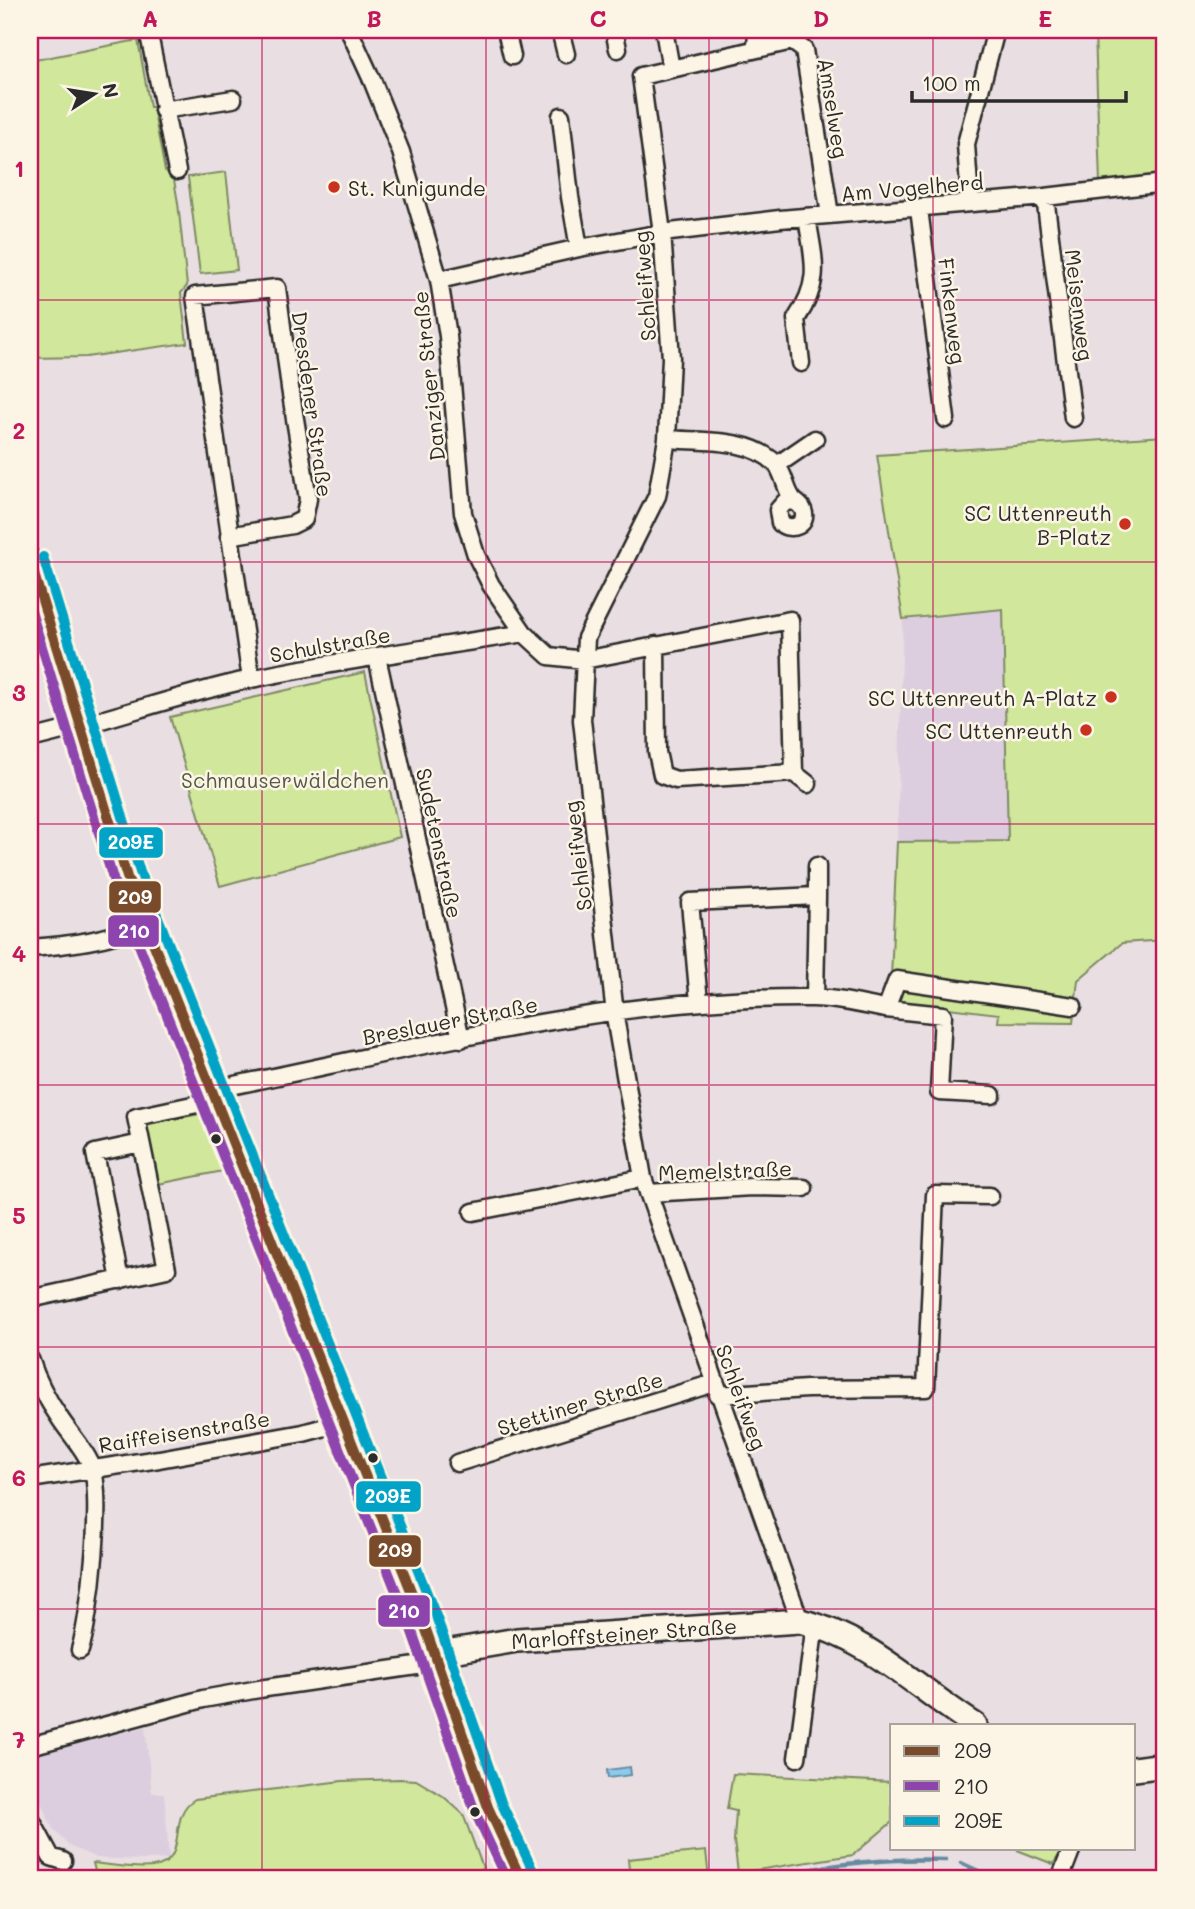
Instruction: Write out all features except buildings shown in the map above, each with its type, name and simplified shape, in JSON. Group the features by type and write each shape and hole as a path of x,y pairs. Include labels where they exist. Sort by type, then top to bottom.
{"main road":[{"path":"30,561 121,859 145,925 436,1658 488,1807 521,1879"},
{"name":"Marloffsteiner Straße","path":"436,1658 517,1640 807,1622 875,1653 974,1724"},
{"path":"1136,1769 1165,1765"}],"street":[{"path":"148,30 177,171"},
{"name":"Danziger Straße","path":"349,30 401,152 439,280 448,336 463,513 476,555 491,585 524,633"},
{"path":"506,30 512,56"},
{"path":"560,30 566,54"},
{"path":"614,30 618,49"},
{"path":"664,30 671,69"},
{"path":"756,48 757,30"},
{"path":"970,202 966,145 996,30"},
{"name":"Amselweg","path":"641,76 792,41 804,50 830,215"},
{"name":"Schleifweg","path":"641,76 662,233 671,358 667,439 657,496 586,638 582,720 615,1010 645,1186 716,1389 807,1622"},
{"path":"163,110 233,99"},
{"path":"561,116 579,248"},
{"name":"Am Vogelherd","path":"439,280 579,248 662,233 780,219 919,209 1165,183"},
{"name":"Meisenweg","path":"1045,197 1073,418"},
{"name":"Finkenweg","path":"919,209 946,419"},
{"path":"801,363 796,319 808,302 815,273 807,218"},
{"name":"Dresdener Straße","path":"229,536 292,525 304,519 308,499 289,388 277,289 195,296 229,536 251,679"},
{"path":"667,439 736,444 759,452 778,465 793,501"},
{"path":"778,465 815,439"},
{"path":"524,633 549,656 584,660 790,620 794,773"},
{"name":"Schulstraße","path":"30,739 80,727 132,709 251,679 524,633"},
{"path":"656,645 657,752 662,775 676,780 794,773 808,784"},
{"name":"Sudetenstraße","path":"377,657 461,1039"},
{"path":"815,998 817,866"},
{"path":"699,1002 690,902 817,896"},
{"path":"30,948 83,943 145,925"},
{"path":"886,1009 897,980 1073,1006"},
{"name":"Breslauer Straße","path":"141,1143 136,1117 214,1095 461,1039 615,1010 699,1002 815,998 943,1015 939,1092 992,1095"},
{"path":"30,1299 120,1280 167,1269 141,1143 95,1153 120,1280"},
{"name":"Memelstraße","path":"473,1212 645,1186 804,1188"},
{"name":"Stettiner Straße","path":"457,1463 716,1389 926,1388 935,1195 989,1196"},
{"path":"30,1359 45,1396 82,1447 92,1467 96,1502 93,1564 86,1631 80,1650"},
{"name":"Raiffeisenstraße","path":"30,1479 92,1467 159,1459 290,1435 344,1422"},
{"path":"797,1758 807,1622"},
{"path":"30,1745 203,1699 436,1658"},
{"path":"30,1818 51,1857 63,1861"},
{"path":"1060,1879 1071,1850"}],"shaded area":[{"path":"1003,608 1008,842 897,842 903,619"},
{"path":"145,1727 152,1793 164,1793 169,1859 97,1858 71,1847 54,1830 40,1801 32,1756"}],"green space":[{"path":"1095,30 1165,30 1165,176 1100,184"},
{"path":"138,40 165,171 173,174 178,203 187,286 181,293 187,343 86,357 30,358 30,61"},
{"path":"226,172 237,270 200,274 188,177"},
{"name":"SC Uttenreuth","path":"1165,436 1165,940 1122,943 1078,980 1073,1023 998,1022 999,1014 890,1001 897,842 1008,841 1003,609 903,619 877,455"},
{"name":"Schmauserwäldchen","path":"365,672 400,837 220,886 170,717"},
{"path":"200,1114 223,1171 158,1184 146,1124"},
{"path":"733,1774 890,1782 890,1824 853,1855 738,1873 734,1841 736,1811 727,1809"},
{"path":"416,1780 443,1796 463,1814 483,1868 479,1871 481,1879 97,1879 93,1863 138,1868 164,1863 175,1848 181,1816 195,1799 342,1781"},
{"path":"1017,1850 1063,1850 1053,1864"},
{"path":"706,1851 709,1879 630,1879 628,1859"}],"water":[{"path":"630,1767 631,1775 608,1778 607,1770"}],"waterway":[{"path":"769,1879 857,1863 946,1860"},
{"path":"961,1863 996,1879"}],"transit line":[{"name":"209E","path":"43,557 140,872 436,1616 501,1802 534,1873"},
{"name":"209","path":"30,561 127,877 423,1621 488,1807 521,1879"},
{"name":"210","path":"30,608 114,882 410,1626 475,1812 506,1879"}],"place":[{"name":"St. Kunigunde","path":"334,187"},
{"name":"SC Uttenreuth B-Platz","path":"1125,524"},
{"name":"SC Uttenreuth A-Platz","path":"1111,697"},
{"name":"SC Uttenreuth","path":"1086,730"}]}
